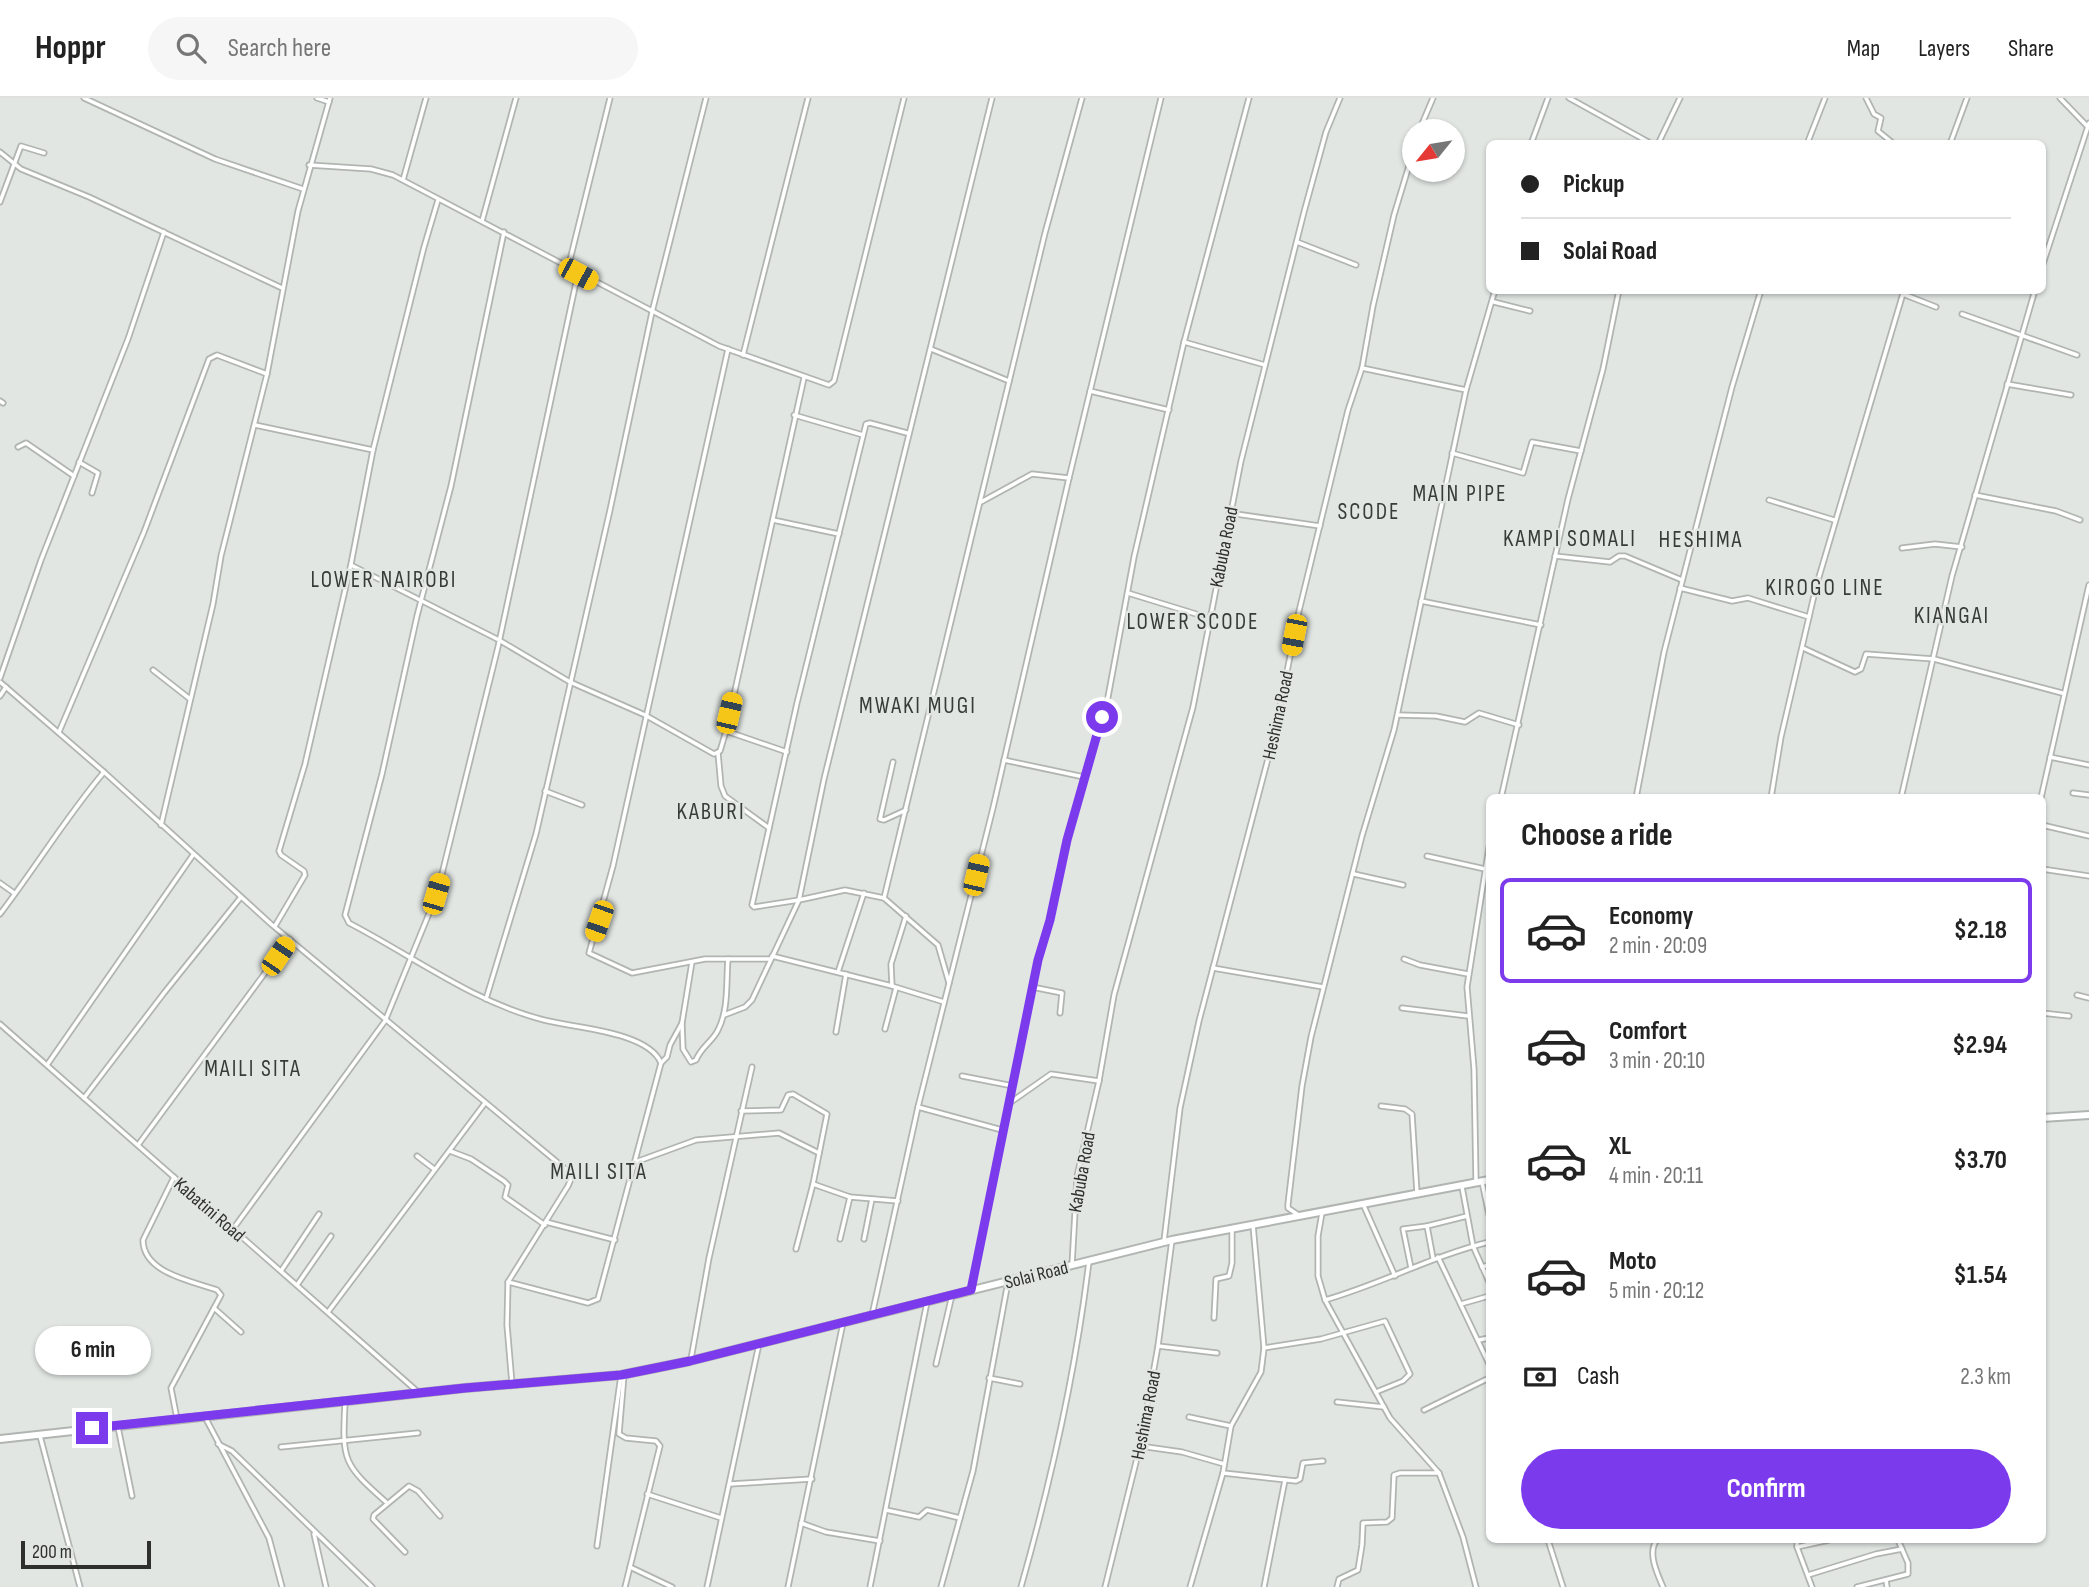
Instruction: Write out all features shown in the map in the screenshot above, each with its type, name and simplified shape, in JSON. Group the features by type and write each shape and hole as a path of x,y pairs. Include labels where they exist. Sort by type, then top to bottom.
{"highway":[{"path":"2046,1118 2089,1115"},
{"name":"Solai Road","path":"0,1439 622,1374 690,1361 1168,1241 1232,1231 1323,1210 1483,1181"}],"street":[{"path":"84,98 205,155 303,189"},
{"path":"161,825 221,555 267,374 303,189 329,100 317,98"},
{"path":"403,180 426,98"},
{"path":"482,221 516,98"},
{"path":"568,268 610,98"},
{"path":"486,999 515,908 545,791 610,510 652,312 706,98"},
{"path":"743,355 808,98"},
{"path":"309,165 381,170 504,232 578,274 728,349 830,386 834,381 904,98"},
{"path":"724,1015 750,1003 799,900 807,848 907,433 931,349 992,98"},
{"path":"884,898 1045,233 1082,98"},
{"path":"872,1315 918,1107 950,985 1161,98"},
{"path":"971,1290 1002,1130 1011,1102 1032,987 1084,777 1108,697 1128,593 1184,342 1249,98"},
{"name":"Kabuba Road","path":"1072,1265 1077,1176 1119,976 1193,707 1229,513 1265,365 1326,132 1340,98"},
{"path":"1424,119 1433,98"},
{"path":"1532,140 1548,98"},
{"path":"1569,98 1645,140"},
{"path":"1660,140 1681,98"},
{"path":"1809,140 1825,98"},
{"path":"1866,98 1874,114 1881,118 1878,131 1889,140"},
{"path":"1951,140 1967,98"},
{"path":"2046,255 2088,126 2060,98"},
{"path":"0,202 23,145 44,153"},
{"path":"0,152 21,169 282,288"},
{"name":"Heshima Road","path":"1105,1587 1140,1446 1158,1346 1180,1108 1213,968 1275,733 1320,526 1348,410 1362,368 1376,293 1405,182"},
{"path":"275,926 305,875 304,871 279,851 300,783 351,565 373,450 438,200"},
{"path":"164,232 128,340 41,559 0,680 241,897 385,1021 569,1171 571,1179 568,1186 508,1282 507,1325 512,1384"},
{"path":"504,232 451,486 345,915 349,923 486,999 544,1021 612,1032 658,1057 660,1063 598,1299 588,1303 508,1282"},
{"path":"1297,242 1356,265"},
{"path":"233,1229 385,1021 412,960 436,894 499,640 578,274"},
{"path":"1300,1215 1292,1212 1288,1204 1302,1086 1323,987 1398,715 1466,390 1495,294"},
{"path":"1502,794 1555,556 1618,294"},
{"path":"1637,794 1664,652 1732,387 1760,294"},
{"path":"1772,794 1781,737 1834,520 1902,294"},
{"path":"1907,294 1936,307"},
{"path":"1902,794 1975,495 2034,294"},
{"path":"1494,302 1530,311"},
{"path":"1962,314 2020,337 2077,355"},
{"path":"1184,342 1265,365"},
{"path":"728,349 613,866 589,953 632,973 705,959 771,958 846,974 944,1002"},
{"path":"931,349 1009,382"},
{"path":"59,732 144,532 209,359 217,355 267,374"},
{"path":"1362,368 1466,390"},
{"path":"769,828 725,796 721,786 718,753 726,731 804,378"},
{"path":"2007,384 2071,395"},
{"path":"1090,391 1169,410"},
{"path":"794,415 863,435"},
{"path":"907,433 868,423 863,435 752,906 767,907 845,890 884,898 938,945 950,985"},
{"path":"255,425 373,450"},
{"path":"1452,453 1523,473 1532,442 1581,451"},
{"path":"18,447 26,443 74,476"},
{"path":"79,462 98,473 92,493"},
{"path":"981,502 1032,474 1069,478"},
{"path":"1975,495 2056,511 2080,520"},
{"path":"1769,500 1834,520"},
{"path":"1229,513 1320,526"},
{"path":"773,520 839,534"},
{"path":"1902,548 1936,544 1962,547"},
{"path":"1555,556 1610,562 1619,556 1625,556 1682,580"},
{"path":"351,565 499,640 570,681 645,715 714,754 718,753"},
{"path":"2041,794 2062,693 2089,585"},
{"path":"1680,588 1732,601 1744,597 1809,617"},
{"path":"1128,593 1209,618"},
{"path":"1421,601 1541,625"},
{"path":"1803,648 1855,671 1859,671 1864,656 1870,653 1934,659 2062,693"},
{"path":"153,670 190,699"},
{"path":"0,696 6,687"},
{"path":"1398,715 1453,718 1465,722 1479,713 1519,725"},
{"path":"726,731 787,752"},
{"path":"2050,757 2089,765"},
{"path":"1004,760 1084,777"},
{"path":"893,762 880,819 906,810"},
{"path":"0,914 73,809 104,772"},
{"path":"545,791 582,806"},
{"path":"2073,793 2089,795"},
{"path":"2046,826 2089,836"},
{"path":"47,1065 193,855"},
{"path":"1427,856 1485,869"},
{"path":"1483,1181 1468,1016 1468,974 1486,864"},
{"path":"2046,870 2089,876"},
{"path":"1353,874 1403,885"},
{"path":"0,883 14,893"},
{"path":"838,972 864,893"},
{"path":"84,1098 241,897"},
{"path":"885,1029 894,987 890,966 906,916"},
{"path":"138,1145 290,939"},
{"path":"1404,958 1420,965 1468,974"},
{"path":"692,962 682,1023 687,1058 691,1062 696,1060 700,1049 717,1033 724,1015 728,959"},
{"path":"1213,968 1323,987"},
{"path":"836,1032 846,974"},
{"path":"1032,987 1062,993 1060,1013"},
{"path":"2077,995 2089,998"},
{"path":"1402,1008 1468,1016"},
{"path":"2046,1013 2069,1016"},
{"path":"660,1063 667,1058 682,1023"},
{"name":"Kabatini Road","path":"0,1024 419,1394"},
{"path":"676,1033 682,1036"},
{"path":"690,1361 709,1258 752,1067"},
{"path":"1011,1102 1051,1074 1099,1081"},
{"path":"962,1076 1013,1086"},
{"path":"741,1111 781,1110 790,1094 827,1114 796,1249"},
{"path":"328,1312 485,1103"},
{"path":"1381,1106 1405,1109 1412,1114 1417,1193"},
{"path":"918,1107 1002,1130"},
{"path":"633,1163 691,1141 736,1135 779,1133 819,1153"},
{"path":"450,1150 471,1159 504,1181 509,1188 505,1197 545,1223 615,1240"},
{"path":"417,1156 434,1169"},
{"path":"174,1177 143,1240 143,1249 158,1267 220,1293 215,1308 172,1388 177,1419"},
{"path":"813,1184 850,1197 898,1201"},
{"path":"1462,1185 1474,1246 1486,1276"},
{"path":"839,1239 850,1197"},
{"path":"864,1240 872,1199"},
{"path":"1363,1203 1395,1276"},
{"path":"1323,1210 1318,1236 1318,1276 1325,1300 1401,1433 1439,1473 1463,1537 1476,1587"},
{"path":"281,1271 320,1214"},
{"path":"1411,1268 1403,1229 1468,1216"},
{"path":"1190,1587 1223,1473 1231,1426 1261,1372 1264,1348 1253,1225"},
{"path":"1427,1226 1435,1258 1486,1357"},
{"path":"1214,1318 1216,1279 1229,1276 1233,1263 1232,1231"},
{"path":"297,1285 331,1236"},
{"path":"1325,1300 1369,1288 1435,1258 1486,1243"},
{"path":"1021,1587 1057,1442 1089,1261"},
{"path":"1482,1267 1486,1266"},
{"path":"941,1587 973,1471 1008,1282"},
{"path":"936,1364 952,1295"},
{"path":"1461,1304 1486,1297"},
{"path":"870,1587 927,1302"},
{"path":"215,1308 241,1332"},
{"path":"1264,1348 1343,1334 1380,1321 1388,1324 1410,1374 1403,1381 1376,1392"},
{"path":"788,1587 843,1323"},
{"path":"1479,1340 1486,1339"},
{"path":"706,1587 760,1342"},
{"path":"1158,1346 1217,1353"},
{"path":"622,1374 619,1434 626,1438 656,1441 660,1444 625,1587"},
{"path":"597,1546 622,1374"},
{"path":"989,1378 1020,1384"},
{"path":"1424,1410 1486,1379"},
{"path":"1337,1402 1384,1407"},
{"path":"345,1403 343,1441 348,1466 386,1502"},
{"path":"1188,1416 1231,1426"},
{"path":"205,1417 269,1538 282,1587"},
{"path":"118,1425 132,1496"},
{"path":"281,1447 418,1433"},
{"path":"40,1434 80,1587"},
{"path":"218,1444 232,1451 372,1587"},
{"path":"1140,1446 1182,1452 1224,1464"},
{"path":"1223,1473 1298,1480 1304,1462 1323,1461"},
{"path":"1337,1587 1339,1579 1358,1570 1363,1545 1363,1523 1387,1522 1392,1518 1394,1475 1439,1473"},
{"path":"730,1484 811,1479"},
{"path":"1264,1587 1284,1480"},
{"path":"405,1552 373,1519 386,1502 405,1487 411,1486 440,1516"},
{"path":"647,1494 721,1518"},
{"path":"886,1510 919,1517 927,1510 960,1518"},
{"path":"801,1523 826,1532 880,1541"},
{"path":"313,1532 327,1587"},
{"path":"1549,1543 1563,1587"},
{"path":"1654,1543 1652,1554 1663,1587"},
{"path":"1797,1543 1812,1587"},
{"path":"1797,1547 1815,1543"},
{"path":"1857,1587 1908,1574 1909,1563 1899,1543"},
{"path":"1808,1576 1876,1554 1902,1549"},
{"path":"630,1567 672,1587"},
{"path":"1886,1580 1887,1587"}],"district":[{"name":"MAIN PIPE","path":"1460,493"},
{"name":"SCODE","path":"1369,511"},
{"name":"KAMPI SOMALI","path":"1570,538"},
{"name":"HESHIMA","path":"1701,539"},
{"name":"LOWER NAIROBI","path":"384,579"},
{"name":"KIROGO LINE","path":"1825,587"},
{"name":"KIANGAI","path":"1952,615"},
{"name":"LOWER SCODE","path":"1193,621"},
{"name":"MWAKI MUGI","path":"918,705"},
{"name":"KABURI","path":"711,811"},
{"name":"MAILI SITA","path":"253,1068"},
{"name":"MAILI SITA","path":"599,1171"}],"route":[{"path":"92,1428 465,1388 621,1375 690,1361 971,1290 1038,960 1050,920 1067,840 1102,717"}]}
